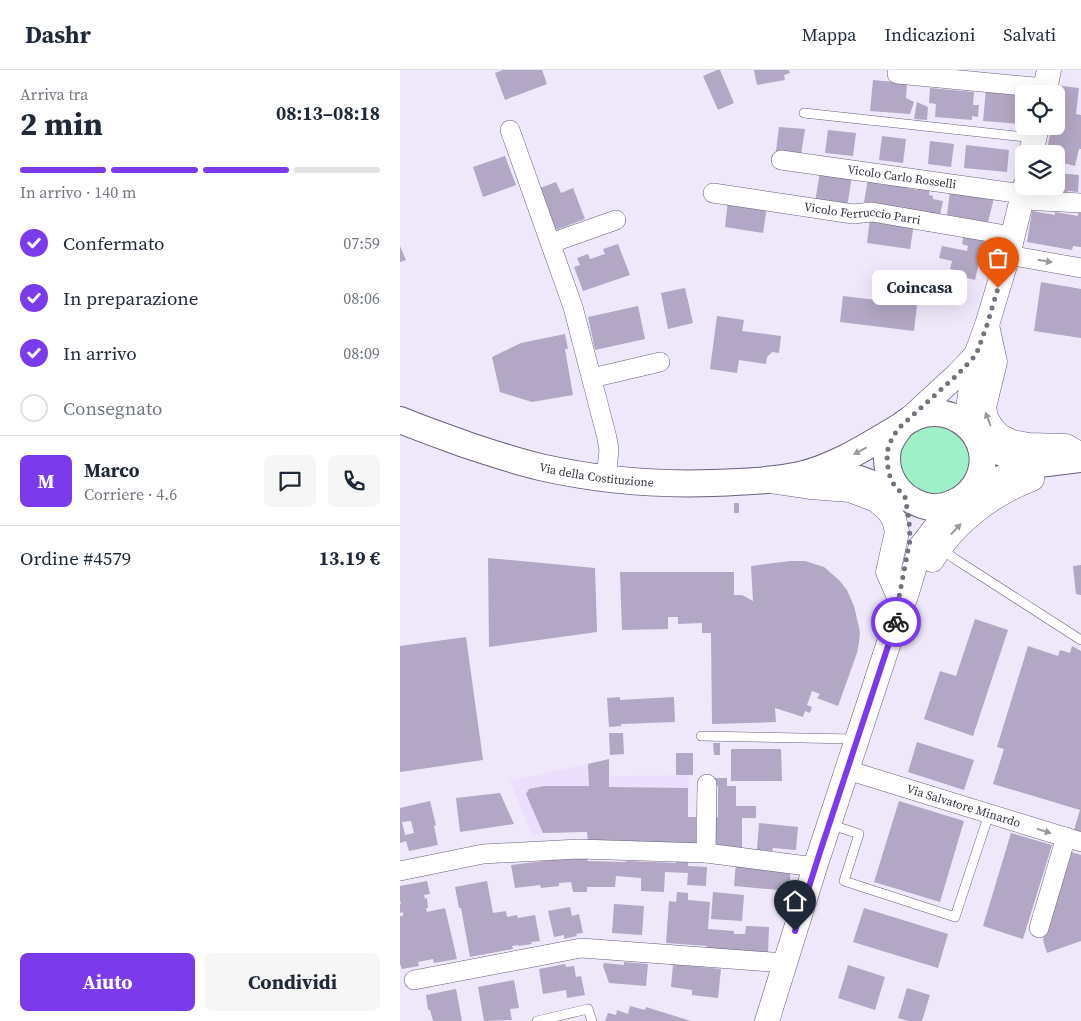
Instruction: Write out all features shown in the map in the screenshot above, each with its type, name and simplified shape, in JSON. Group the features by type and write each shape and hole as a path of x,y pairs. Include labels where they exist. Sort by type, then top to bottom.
{"main road":[{"path":"800,474 836,463 862,450 918,415 930,412 954,416 964,422 975,435 995,450 1015,457 1080,458"},
{"name":"Via della Costituzione","path":"400,420 465,444 531,464 606,478 681,484 750,482 800,474"},
{"path":"904,423 893,436 888,448 887,461 889,474 894,485 904,496"},
{"path":"961,499 972,490 981,470 981,448 975,435"},
{"path":"800,474 843,476 859,479 904,496 915,503 926,506 942,506 961,499 1031,465 1080,458"}],"street":[{"path":"897,74 1046,84"},
{"path":"510,130 573,307 603,420 609,450 606,478"},
{"name":"Vicolo Carlo Rosselli","path":"781,160 1015,192"},
{"name":"Vicolo Ferruccio Parri","path":"713,193 853,214 872,212 1010,245 1081,268"},
{"path":"975,435 968,408 976,355 987,325 1022,195"},
{"name":"Vicolo Carlo Rosselli","path":"1035,195 1081,203"},
{"path":"551,244 616,220"},
{"path":"901,603 916,586 940,547 960,524 978,509 1017,484 1036,477 1056,473 1080,458 1066,446 1029,445 1012,442 1000,436 992,428 986,418 984,407 995,362 987,325"},
{"path":"904,423 976,355"},
{"path":"592,378 660,362"},
{"path":"764,480 810,487 850,490 876,500 888,510 894,519 897,532 888,572 901,603"},
{"path":"901,603 910,540 909,520 904,496"},
{"path":"767,1021 815,867 921,546 942,519 961,499"},
{"name":"Via Salvatore Minardo","path":"847,770 1073,839"},
{"path":"706,853 707,784"},
{"path":"1038,928 1073,839"},
{"path":"400,870 483,854 579,849 706,853 815,867"},
{"path":"414,980 581,948 785,963"}],"lane":[{"path":"804,114 1034,139"},
{"path":"940,547 954,559 1081,640"},
{"path":"701,736 857,739"},
{"path":"829,824 860,834 844,881 955,917 989,814"},
{"path":"537,1021 588,1009 592,1021"}],"shaded area":[{"path":"609,759 609,776 689,775 688,817 696,817 696,843 588,841 587,832 532,835 510,781"}],"green space":[{"path":"939,420 970,442 970,478 940,498 906,486 897,448 903,436"}],"building":[{"path":"503,70 542,70 547,84 505,100 495,73"},
{"path":"720,70 734,103 718,110 703,76"},
{"path":"754,70 789,70 790,73 784,75 785,80 757,85"},
{"path":"873,80 907,83 906,98 914,102 910,114 870,111"},
{"path":"1065,86 1079,88 1076,114 1081,115 1081,149 1079,149 1075,166 1065,163 1065,145 1048,145 1050,135 1065,135"},
{"path":"930,88 974,92 973,105 979,105 978,117 972,116 972,120 935,117 936,104 929,103"},
{"path":"986,89 1015,92 1015,124 983,121"},
{"path":"917,102 928,107 927,120 914,119"},
{"path":"779,127 805,129 801,155 776,151"},
{"path":"828,130 856,133 853,156 825,153"},
{"path":"882,136 906,139 903,163 879,160"},
{"path":"930,141 954,144 951,167 928,164"},
{"path":"966,145 1009,150 1007,172 964,168"},
{"path":"505,156 516,185 483,197 473,167"},
{"path":"820,172 852,176 847,207 815,202"},
{"path":"1065,174 1079,175 1078,192 1068,191 1065,193"},
{"path":"868,179 879,181 878,184 889,185 890,181 906,184 906,188 918,190 918,186 930,188 929,195 933,196 933,199 943,201 940,215 864,202"},
{"path":"556,182 561,193 573,188 585,219 556,230 540,188"},
{"path":"950,191 994,198 988,222 947,215"},
{"path":"728,201 767,206 763,233 725,227"},
{"path":"1032,211 1078,216 1078,213 1081,213 1081,247 1073,246 1072,250 1027,242"},
{"path":"870,218 914,224 910,249 867,243"},
{"path":"964,233 985,238 975,280 959,276 960,271 950,269 952,261 939,258 942,246 967,251 968,246 962,244"},
{"path":"618,244 630,275 583,291 574,267 580,265 577,258 588,254 590,259 605,254 603,249"},
{"path":"400,246 406,260 400,262"},
{"path":"1041,282 1081,289 1081,338 1034,331"},
{"path":"685,288 693,323 668,329 661,293"},
{"path":"843,296 917,305 914,331 840,322"},
{"path":"638,306 645,339 595,350 588,317"},
{"path":"717,316 744,320 742,331 781,336 779,353 772,352 767,357 766,364 739,360 737,373 710,369"},
{"path":"565,334 568,349 565,349 573,395 532,402 500,392 492,357 521,343"},
{"path":"734,503 739,503 739,513 734,513"},
{"path":"488,558 595,568 597,632 489,647"},
{"path":"805,561 824,567 847,590 854,606 860,632 859,642 857,653 838,706 817,698 820,694 812,691 807,705 812,707 810,713 805,711 803,717 775,708 776,722 712,724 711,633 702,633 702,623 678,624 678,617 668,617 668,629 622,630 620,572 734,572 734,595 742,595 753,601 751,566"},
{"path":"1081,565 1081,595 1076,594 1073,566"},
{"path":"975,619 1008,630 973,736 924,719 940,671 956,676"},
{"path":"466,637 483,760 400,772 400,646"},
{"path":"1028,646 1058,656 1060,650 1070,653 1072,646 1081,651 1081,832 1074,830 1080,810 993,784 1004,749 997,747"},
{"path":"620,697 620,700 674,697 675,722 621,724 621,726 609,727 607,698"},
{"path":"609,733 623,733 624,754 610,755"},
{"path":"917,742 974,760 964,790 908,772"},
{"path":"713,743 720,743 720,755 714,755"},
{"path":"731,749 781,749 782,781 731,781"},
{"path":"676,753 693,753 693,775 676,775"},
{"path":"609,759 609,787 688,788 688,817 696,817 696,843 588,841 587,832 543,833 526,794 529,789 544,786 589,786 588,764"},
{"path":"714,778 727,778 727,786 736,786 736,806 756,806 756,818 742,818 742,849 715,849 718,786 714,786"},
{"path":"500,793 514,824 460,832 456,798"},
{"path":"430,801 436,825 434,826 438,845 409,851 406,841 400,843 400,808","holes":["411,821 414,833 405,835 402,822"]},
{"path":"899,801 964,821 940,902 874,882"},
{"path":"759,823 798,827 796,850 773,848 772,851 757,850"},
{"path":"1011,833 1052,845 1023,939 983,926"},
{"path":"1071,852 1081,855 1081,941 1047,953 1043,940 1057,888"},
{"path":"588,857 587,861 676,863 676,858 688,859 688,866 707,867 706,886 687,885 688,873 665,872 664,892 641,891 641,878 616,876 615,887 587,887 587,892 573,892 571,882 559,883 559,886 541,888 540,885 515,888 511,865"},
{"path":"736,862 791,867 789,891 734,886"},
{"path":"427,881 430,894 424,895 425,899 427,898 427,912 445,908 457,959 434,963 433,959 418,962 419,966 402,969 400,964 400,916 403,916 403,912 400,913 400,886"},
{"path":"487,881 493,913 506,911 507,917 517,915 518,918 535,915 540,941 531,942 532,944 512,946 513,949 470,957 455,887"},
{"path":"677,892 688,893 688,900 710,902 708,929 745,934 746,926 769,927 768,953 706,949 707,946 666,943 669,901 676,902"},
{"path":"713,892 744,895 742,921 711,919"},
{"path":"614,904 644,906 642,935 612,933"},
{"path":"570,907 572,916 579,914 583,933 564,939 564,935 554,937 548,911"},
{"path":"864,908 948,934 938,968 853,942"},
{"path":"624,962 648,964 646,986 609,983 603,966 604,963 624,965"},
{"path":"565,964 566,967 574,966 576,977 581,976 585,995 567,998 566,990 543,994 539,969"},
{"path":"673,964 721,969 718,998 692,995 692,990 671,987"},
{"path":"848,965 885,977 875,1010 838,998"},
{"path":"514,980 519,1008 510,1009 512,1020 484,1021 478,987"},
{"path":"907,988 930,995 922,1021 909,1021 898,1018"},
{"path":"456,989 462,1021 433,1021 430,1010 428,1010 426,995"},
{"path":"630,1006 645,1010 646,1007 691,1021 605,1021 608,1013 616,1015 617,1010 628,1014"}],"way so far":[{"path":"896,622 910,540 905,497 894,485 889,474 888,448 893,436 901,426 931,400 976,355 998,288"}],"place":[{"name":"Coincasa","path":"998,288"}],"route":[{"path":"795,931 896,622"}]}
